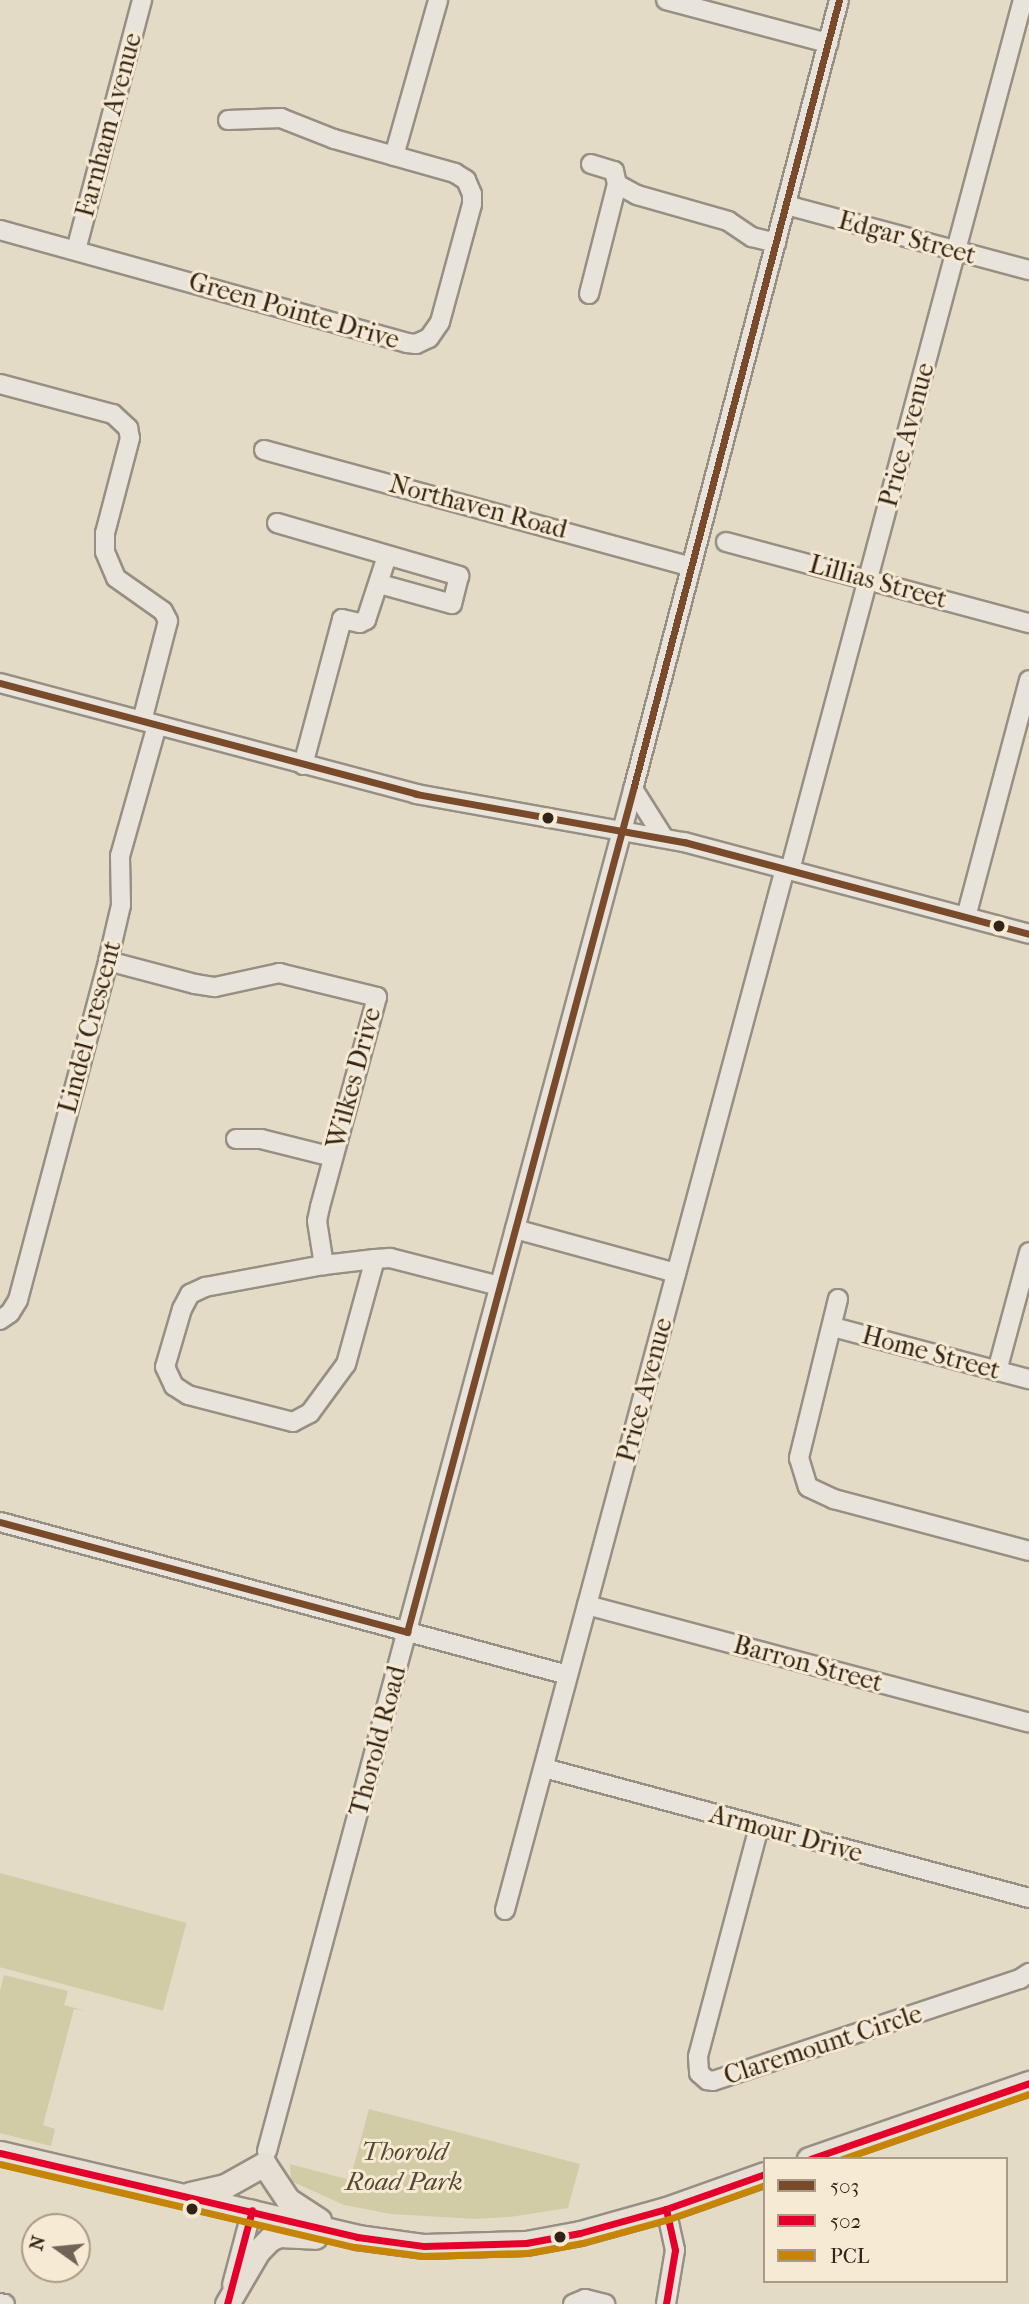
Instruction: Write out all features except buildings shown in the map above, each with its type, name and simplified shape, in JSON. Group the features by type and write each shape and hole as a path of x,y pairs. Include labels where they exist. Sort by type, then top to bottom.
{"main road":[{"path":"815,2157 1029,2083"},
{"path":"0,2153 252,2210 357,2237"},
{"path":"184,2196 225,2186 265,2157 293,2204 315,2218 357,2237"},
{"name":"Thorold Road","path":"252,2210 265,2157"},
{"path":"227,2304 258,2251 270,2239 279,2235 357,2237 424,2245 526,2243 593,2230 666,2209 763,2175"}],"street":[{"name":"Farnham Avenue","path":"76,250 142,0"},
{"path":"394,156 438,0"},
{"path":"666,0 828,43"},
{"name":"Thorold Road","path":"265,2157 634,789 839,0"},
{"name":"Price Avenue","path":"505,1910 1023,0"},
{"name":"Green Pointe Drive","path":"0,230 407,343 420,343 432,335 440,322 472,204 472,194 462,176 334,139 281,118 228,120"},
{"path":"589,294 617,184 614,171 591,164"},
{"path":"617,184 637,195 728,221 752,237 776,243"},
{"name":"Edgar Street","path":"786,205 1029,270"},
{"name":"Lindel Crescent","path":"0,384 113,414 128,428 130,438 105,533 105,552 116,578 163,611 168,621 120,856 121,905 108,961 18,1300 10,1313 0,1320"},
{"name":"Northaven Road","path":"264,450 691,567"},
{"path":"277,523 460,576 453,604 380,583"},
{"name":"Lillias Street","path":"726,542 1029,622"},
{"path":"303,765 342,619 360,622 366,620 387,556"},
{"path":"966,917 1029,680"},
{"path":"0,684 303,765 470,806 664,838 1029,934"},
{"path":"634,789 664,838"},
{"name":"Wilkes Drive","path":"108,961 215,987 279,973 377,997 317,1221 324,1265"},
{"path":"236,1139 261,1139 333,1157"},
{"path":"515,1229 676,1273"},
{"path":"997,1371 1029,1252"},
{"path":"375,1259 346,1364 310,1413 293,1422 188,1395 174,1386 165,1367 182,1309 190,1294 205,1287 324,1265 375,1259 394,1258 499,1286"},
{"path":"838,1298 799,1458 808,1487 834,1499 1029,1551"},
{"name":"Home Street","path":"833,1327 1029,1379"},
{"path":"0,1522 568,1675"},
{"name":"Barron Street","path":"587,1605 1029,1723"},
{"name":"Armour Drive","path":"544,1768 1029,1898"},
{"name":"Claremount Circle","path":"759,1827 698,2057 699,2073 708,2080 726,2077 1020,1979 1029,1973"},
{"path":"666,2209 675,2246 666,2304"},
{"name":"Thorold Road","path":"227,2304 252,2210"},
{"path":"579,2302 605,2304"}],"green space":[{"path":"0,1873 186,1923 163,2011 0,1967"},
{"path":"4,1975 68,1991 64,2005 86,2011 74,2009 43,2125 55,2129 51,2146 0,2133 0,1991"},
{"name":"Thorold Road Park","path":"369,2109 580,2164 568,2208 510,2217 474,2219 391,2214 344,2205 291,2181 290,2164 350,2180"}],"transit line":[{"name":"503","path":"0,1522 407,1632 634,786 839,0"},
{"name":"503","path":"0,683 416,794 684,842 1029,934"},
{"name":"502","path":"816,2157 1029,2083"},
{"name":"PCL","path":"848,2157 1029,2094"},
{"name":"502","path":"0,2153 357,2237 424,2246 526,2243 580,2233 666,2209 763,2175"},
{"name":"PCL","path":"0,2164 355,2247 423,2256 527,2253 582,2243 669,2219 763,2186"},
{"name":"502","path":"666,2209 675,2250 666,2304"},
{"name":"502","path":"227,2304 252,2210"}]}
